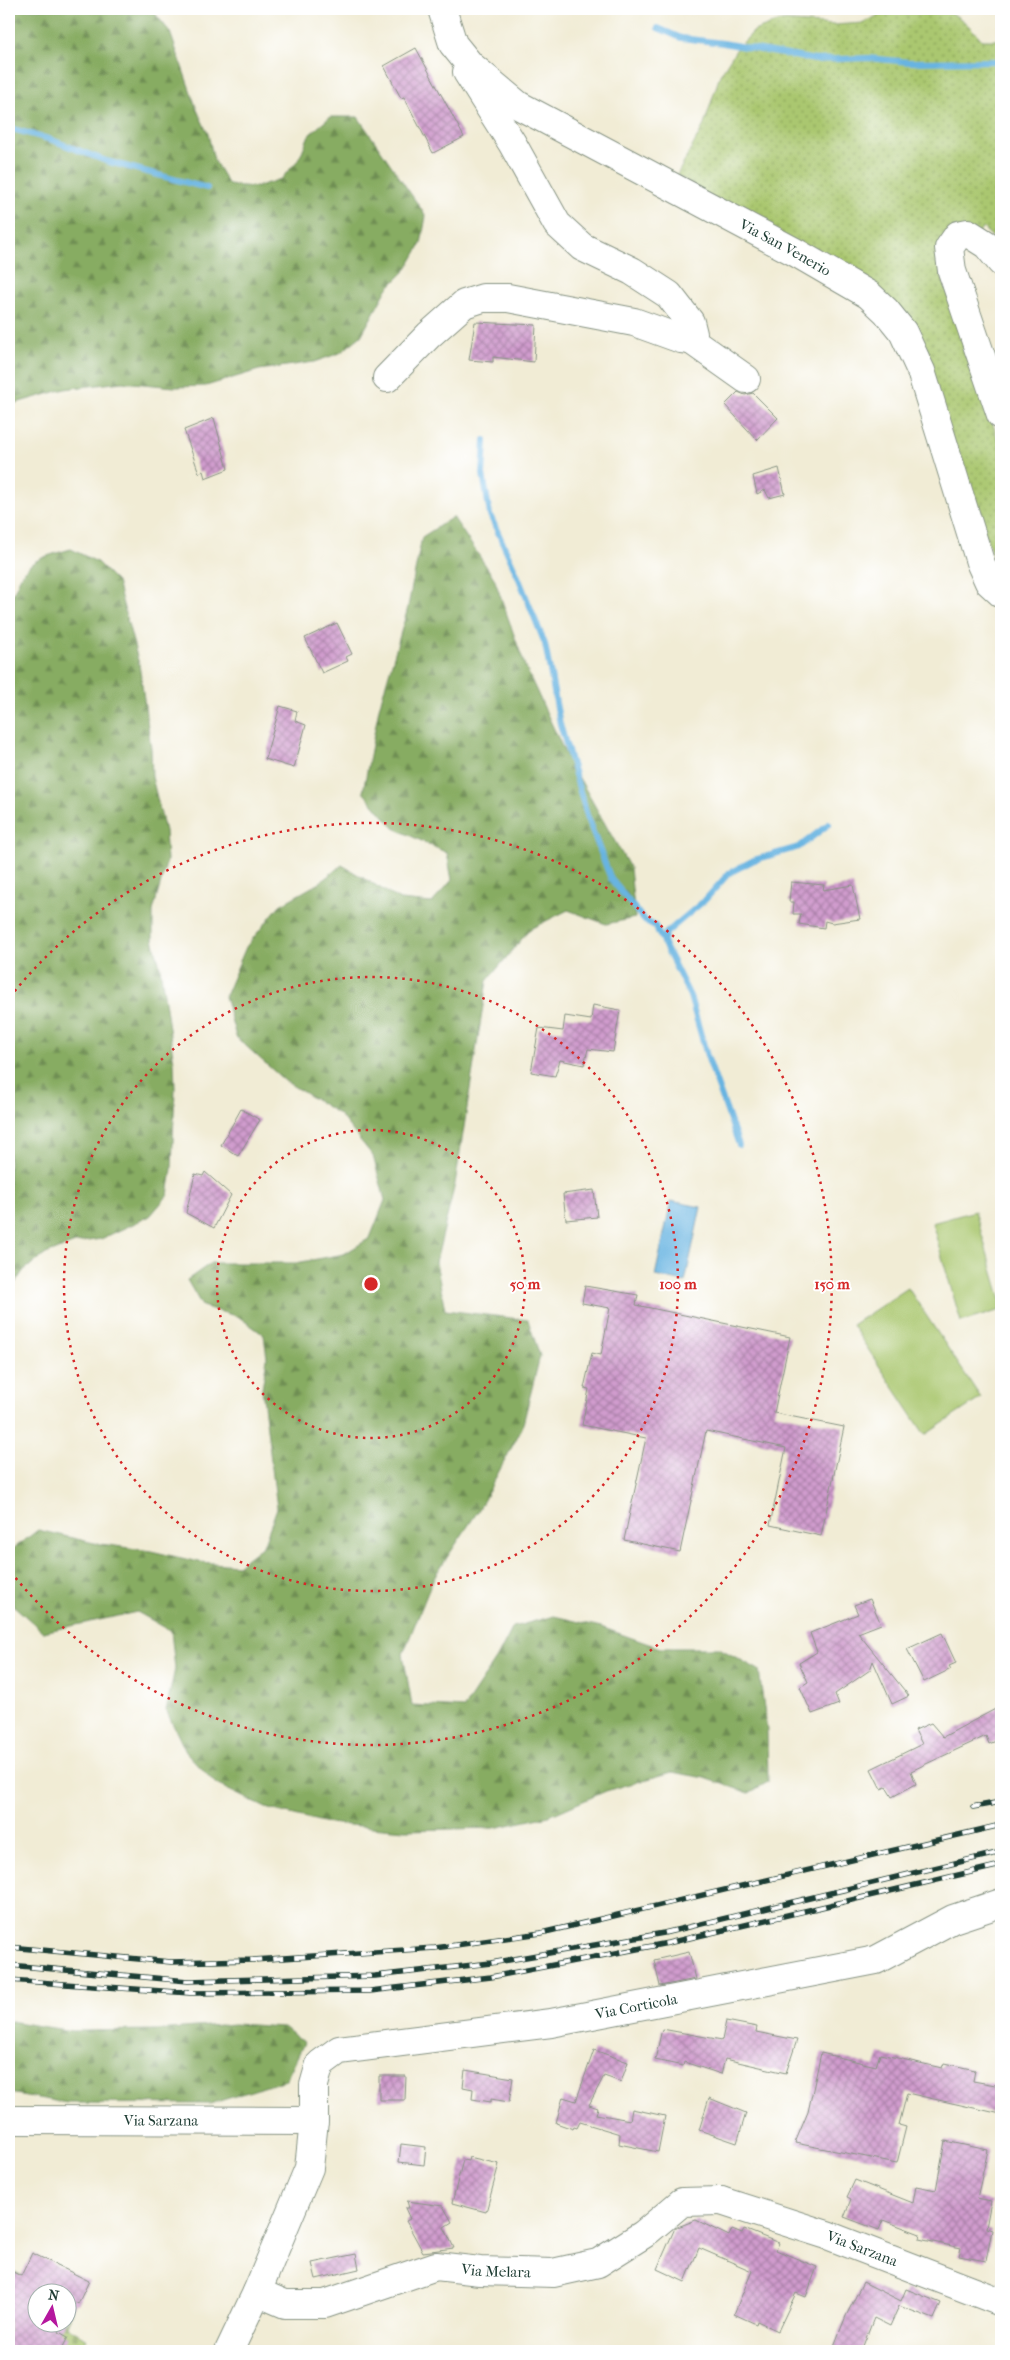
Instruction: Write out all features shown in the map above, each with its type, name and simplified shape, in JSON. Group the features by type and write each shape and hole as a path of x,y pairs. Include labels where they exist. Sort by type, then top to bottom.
{"street":[{"name":"Via San Venerio","path":"442,9 453,44 470,65 518,105 795,252 868,295 886,311 903,332 921,371 980,562 989,582 1001,593"},
{"path":"453,44 474,84 532,177 557,224 582,247 632,271 669,295 690,322 693,334 690,340"},
{"path":"1001,262 977,237 968,233 958,235 949,248 952,271 1001,415"},
{"path":"387,378 429,335 464,304 484,298 508,298 634,322 690,340 746,379"},
{"name":"Via Corticola","path":"229,2351 258,2292 309,2168 314,2121 314,2085 320,2064 339,2050 551,2023 876,1960 953,1919 1001,1903"},
{"name":"Via Sarzana","path":"9,2120 314,2121"},
{"name":"Via Sarzana","path":"721,2201 826,2235 1001,2302"},
{"name":"Via Melara","path":"258,2292 284,2304 324,2304 436,2266 480,2271 553,2273 598,2263 644,2234 682,2202 721,2201"}],"green space":[{"path":"9,9 151,9 170,32 197,110 208,134 214,160 229,185 256,187 281,179 299,159 309,135 330,117 358,117 426,216 421,244 406,270 387,289 361,336 340,353 314,362 259,370 206,386 175,387 122,382 65,389 9,405"},
{"path":"900,9 946,11 963,20 982,40 1001,40 1001,245 983,228 941,274 1001,448 1001,579 912,326 677,175 704,125 720,75 736,50 754,31 780,21 834,25 864,23 886,11"},
{"path":"453,517 494,578 525,666 565,753 630,868 635,918 606,924 568,910 530,929 487,981 455,1184 436,1262 445,1310 528,1320 540,1356 522,1428 478,1511 434,1577 403,1654 412,1705 464,1708 497,1658 513,1627 554,1616 601,1627 660,1648 719,1648 759,1670 767,1731 768,1782 749,1793 705,1778 672,1772 606,1791 549,1816 494,1828 405,1830 327,1823 266,1808 216,1784 186,1752 166,1710 175,1669 171,1631 137,1612 43,1632 13,1605 9,1585 9,1552 38,1530 94,1543 151,1551 199,1562 238,1565 263,1546 277,1508 262,1389 267,1358 264,1335 239,1317 202,1306 187,1280 211,1263 296,1263 344,1254 370,1238 385,1200 373,1156 339,1114 285,1081 236,1037 225,996 246,947 280,905 319,883 342,865 400,900 432,903 452,880 447,853 394,828 363,792 379,708 407,611 422,537"},
{"path":"71,549 97,562 117,582 139,664 151,748 152,777 165,831 167,860 153,911 153,939 160,967 174,1062 172,1169 168,1195 150,1216 101,1239 75,1243 46,1254 24,1270 9,1292 9,606 19,581 29,566 45,557"},
{"path":"975,1211 1001,1300 1001,1310 961,1322 932,1223"},
{"path":"908,1288 981,1398 925,1435 852,1325"},
{"path":"9,2021 72,2031 157,2030 234,2024 284,2027 304,2043 286,2080 210,2104 67,2103 9,2093"},
{"path":"9,2269 35,2282 28,2282 28,2332 75,2332 87,2339 80,2351 9,2351"}],"water":[{"path":"671,1201 701,1207 685,1282 655,1276"}],"building":[{"path":"416,48 464,137 433,153 404,97 401,98 384,66"},
{"path":"475,322 536,325 534,362 493,357 493,362 469,360"},
{"path":"738,392 745,395 753,393 778,418 757,440 725,405"},
{"path":"214,418 228,469 205,478 203,471 199,473 184,430"},
{"path":"779,468 785,494 769,498 765,490 757,494 753,476"},
{"path":"337,623 352,654 346,657 348,661 322,673 305,638"},
{"path":"280,706 297,711 295,721 306,725 294,768 265,759"},
{"path":"791,882 824,885 823,890 853,885 860,919 832,923 825,921 824,928 799,924 801,914 793,914 794,902 789,902"},
{"path":"593,1005 620,1010 613,1052 588,1049 584,1065 560,1060 555,1076 531,1072 539,1028 563,1031 565,1016 591,1020"},
{"path":"241,1109 260,1120 238,1156 221,1145"},
{"path":"205,1172 231,1195 214,1228 186,1213 195,1174 203,1176"},
{"path":"594,1190 597,1217 566,1220 563,1194"},
{"path":"585,1286 638,1295 636,1305 790,1337 774,1413 844,1427 821,1536 770,1525 786,1448 706,1431 680,1552 624,1540 646,1438 582,1425 589,1389 584,1388 592,1353 601,1355 610,1308 582,1303"},
{"path":"870,1599 881,1624 858,1633 909,1696 892,1704 873,1661 870,1670 835,1694 839,1704 812,1714 800,1687 808,1682 799,1663 817,1652 810,1633 858,1614 854,1605"},
{"path":"942,1633 956,1663 949,1666 951,1669 924,1682 907,1649"},
{"path":"1001,1706 1001,1739 989,1744 986,1736 911,1771 916,1784 892,1797 886,1787 881,1789 871,1769 922,1744 915,1730 931,1723 943,1737"},
{"path":"689,1952 696,1979 660,1986 654,1960"},
{"path":"726,2021 757,2027 756,2032 797,2040 786,2073 725,2059 721,2074 684,2062 683,2066 655,2060 662,2029 722,2040"},
{"path":"594,2050 628,2062 621,2082 604,2076 589,2105 598,2108 596,2114 630,2120 632,2109 665,2116 658,2152 619,2144 620,2134 580,2122 577,2128 574,2127 573,2129 556,2123 563,2097 576,2101"},
{"path":"821,2053 876,2066 880,2054 942,2068 944,2063 975,2070 973,2081 1001,2086 1001,2114 907,2093 899,2125 906,2127 897,2163 795,2143 808,2112"},
{"path":"465,2070 513,2078 509,2102 491,2099 491,2102 472,2099 473,2089 463,2087"},
{"path":"379,2076 406,2076 405,2100 379,2100"},
{"path":"709,2098 746,2113 737,2143 699,2130"},
{"path":"945,2141 988,2150 977,2198 991,2201 986,2228 992,2230 986,2261 959,2256 961,2248 919,2239 920,2234 883,2220 879,2230 844,2217 851,2199 847,2197 855,2180 913,2203 916,2186 936,2190"},
{"path":"401,2144 426,2147 424,2165 399,2162"},
{"path":"469,2157 499,2164 486,2212 452,2203 463,2160 468,2161"},
{"path":"407,2201 443,2206 452,2222 444,2227 454,2248 423,2252 406,2221 410,2219 405,2208 409,2208"},
{"path":"696,2220 729,2236 732,2229 742,2233 744,2229 779,2243 776,2250 817,2267 806,2297 796,2293 778,2331 757,2321 756,2324 734,2314 752,2271 699,2248 685,2282 657,2269 675,2228"},
{"path":"32,2253 89,2281 78,2304 78,2282 28,2282 28,2332 59,2332 68,2337 61,2351 9,2351 9,2270 21,2276"},
{"path":"356,2254 359,2269 316,2279 312,2263"},
{"path":"863,2282 901,2301 906,2289 941,2303 934,2319 899,2306 890,2326 874,2318 861,2351 832,2351 846,2316"}],"waterway":[{"path":"658,28 681,38 723,43 815,60 868,58 909,62 1001,61"},
{"path":"9,128 52,140 106,161 207,188"},
{"path":"485,440 483,474 490,515 517,574 545,644 560,724 589,822 611,879 644,920 655,926 690,996 707,1056 739,1145"},
{"path":"663,943 666,933 705,900 729,873 754,860 799,847 829,824"}],"railway":[{"path":"977,1806 973,1807 1001,1802"},
{"path":"9,1947 171,1962 253,1960 435,1948 541,1933 1001,1825"},
{"path":"9,1965 188,1981 375,1976 491,1963 664,1933 1001,1852"},
{"path":"9,1980 190,1993 370,1991 491,1977 668,1943 1001,1865"}]}
